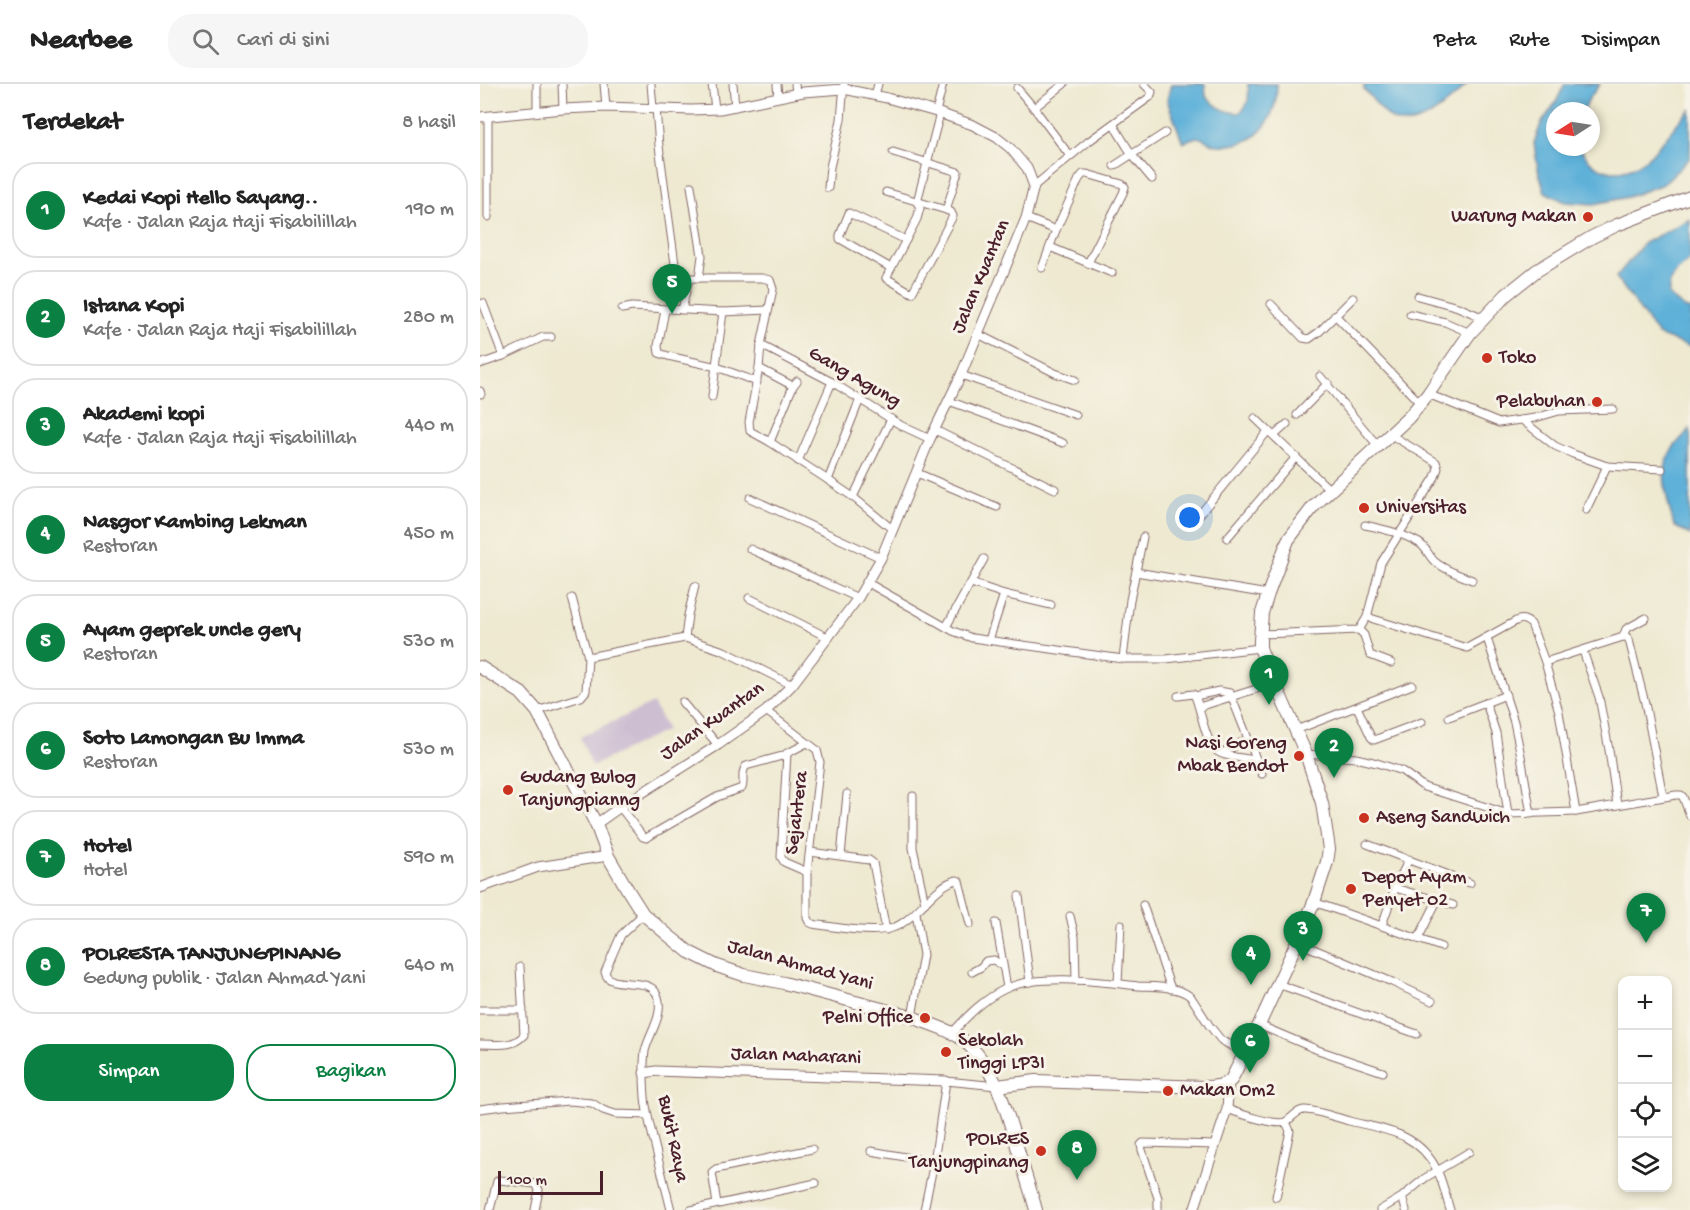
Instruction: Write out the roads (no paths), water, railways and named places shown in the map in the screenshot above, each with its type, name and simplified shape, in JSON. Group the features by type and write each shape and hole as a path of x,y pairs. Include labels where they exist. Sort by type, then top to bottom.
{"highway":[{"path":"997,1086 1036,1081 1204,1087 1229,1082 1245,1054 1297,942 1324,873 1329,849 1322,803 1306,754 1260,648 1262,613 1288,540 1313,507 1409,417 1470,333 1506,295 1536,271 1581,243 1617,225 1690,197"},
{"name":"Jalan Ahmad Yani","path":"480,667 521,693 537,711 596,824 608,856 628,892 643,914 689,951 717,966 744,975 784,983 912,1017 952,1033 976,1052 988,1068 1003,1101 1036,1210"}],"street":[{"path":"537,84 537,111"},
{"path":"562,84 563,109"},
{"path":"604,84 606,107"},
{"path":"651,84 675,264"},
{"path":"712,84 715,109"},
{"path":"733,84 735,107"},
{"path":"777,84 778,97"},
{"path":"875,95 878,84"},
{"path":"886,192 917,202 946,210 953,216 913,292 886,277 920,211 917,202 943,84"},
{"path":"1034,108 1064,84"},
{"path":"488,217 484,116 606,107 715,109 778,97 796,88 858,87 875,95 969,123 996,137 1010,148 1027,168 1034,186 1070,156 1150,97 1152,92 1144,84"},
{"path":"828,188 830,167 842,120 844,86"},
{"path":"1017,88 1070,156"},
{"path":"1113,124 1132,155 1152,179"},
{"path":"1114,166 1166,133"},
{"path":"894,152 958,172 946,210"},
{"path":"1042,268 1056,230 1083,174 1124,185 1125,190 1088,263"},
{"path":"691,186 703,259 699,278"},
{"name":"Jalan Kuantan","path":"596,824 766,711 792,685 858,598 880,558 930,439 961,375 1026,218 1034,186"},
{"path":"891,268 842,241 840,235 849,213 906,240"},
{"path":"1026,218 1056,230"},
{"path":"1050,247 1112,273"},
{"path":"682,310 688,282 692,278 767,278 770,280 773,285 761,345 749,428 753,434 770,442 853,497 892,529"},
{"path":"1418,296 1458,307 1484,318"},
{"path":"1271,304 1304,339 1311,338 1353,298"},
{"path":"483,303 503,356"},
{"path":"622,309 632,307 723,312 768,310"},
{"path":"665,310 658,346 659,353 717,367 757,382"},
{"path":"712,397 723,312"},
{"path":"1410,314 1445,322 1470,333"},
{"path":"1335,315 1424,399 1502,424 1559,411 1613,409"},
{"path":"978,334 1054,373 1075,380"},
{"path":"480,364 543,337 551,338"},
{"name":"Gang Agung","path":"761,345 832,382 891,419 930,439"},
{"path":"759,368 795,383 770,442"},
{"path":"961,375 1076,415"},
{"path":"1320,376 1378,446"},
{"path":"798,461 832,382"},
{"path":"1297,415 1328,383"},
{"path":"828,480 860,399"},
{"path":"949,401 1063,443"},
{"path":"1255,418 1330,490"},
{"path":"853,497 891,419"},
{"path":"1522,420 1555,446 1606,466 1662,469"},
{"path":"1196,519 1271,433 1287,424"},
{"path":"935,430 1055,489"},
{"path":"1359,630 1367,617 1378,570 1398,533 1435,477 1438,468 1436,462 1391,435"},
{"path":"1227,538 1296,457"},
{"path":"1586,510 1606,466"},
{"path":"917,473 997,507"},
{"path":"750,498 880,558"},
{"path":"1365,525 1398,533 1421,544 1439,565 1472,580"},
{"path":"1123,660 1143,537"},
{"path":"750,549 858,598"},
{"path":"946,627 984,559"},
{"path":"1136,572 1268,594"},
{"path":"868,583 946,627 963,635 989,640 1123,660 1166,659 1260,648"},
{"path":"971,583 1004,594 1051,605"},
{"path":"686,638 688,615 695,586"},
{"path":"989,640 1004,594"},
{"path":"537,711 584,695 588,657 572,598"},
{"path":"749,598 829,638"},
{"path":"1367,617 1464,647 1471,647 1516,621 1524,620 1531,624 1559,711 1576,812"},
{"path":"1623,637 1624,631 1646,618"},
{"path":"1260,634 1359,630 1364,635 1370,655 1390,663"},
{"path":"1545,662 1627,637 1645,703 1663,796"},
{"path":"588,657 686,638 724,651 792,685"},
{"path":"1487,638 1506,695 1521,756 1531,814"},
{"path":"1583,651 1599,697 1617,805"},
{"path":"1199,707 1275,683"},
{"path":"1296,730 1412,685"},
{"path":"1178,696 1193,694 1195,696 1219,691 1226,691 1232,696 1262,774"},
{"path":"1449,717 1506,695"},
{"path":"1195,696 1212,745 1216,750 1255,760"},
{"path":"682,702 718,745"},
{"path":"1486,703 1496,733 1508,814"},
{"path":"1357,707 1374,740 1422,722"},
{"name":"Sejahtera","path":"766,711 817,750 820,762 807,872 807,918 809,922 851,930 886,930"},
{"path":"1222,753 1248,739"},
{"path":"620,807 646,838 717,797 742,788 743,771 746,766 787,753 807,743"},
{"path":"787,753 781,857 784,862 807,872"},
{"path":"1306,754 1356,758 1377,763 1402,771 1424,786 1508,814 1576,812 1663,796 1681,795 1690,816"},
{"path":"840,856 846,794"},
{"path":"913,796 913,848 924,903"},
{"path":"1367,844 1470,883"},
{"path":"810,852 869,860 873,863 886,930 896,927 916,913 924,903 950,882 957,880 970,924"},
{"path":"480,888 538,867 608,856"},
{"path":"1382,925 1395,888 1409,859"},
{"path":"1395,888 1453,905"},
{"path":"1019,896 1030,982"},
{"path":"1418,939 1437,901"},
{"path":"1314,902 1441,947"},
{"path":"1143,905 1171,989"},
{"path":"912,1017 923,955 916,913"},
{"name":"Bukit Raya","path":"643,914 621,935 605,972 610,981 637,983 648,986 658,994 660,1003 658,1016 645,1051 645,1099 671,1210"},
{"path":"1070,916 1075,937 1076,980"},
{"path":"996,923 1007,988"},
{"path":"1118,984 1121,924"},
{"path":"1297,942 1392,981 1432,1001"},
{"path":"972,972 986,961 994,960 1002,966"},
{"path":"480,1044 512,1044 518,1042 524,1035 520,967"},
{"path":"952,1033 974,1009 1007,988 1030,982 1076,980 1182,992 1191,997 1221,1040 1245,1054"},
{"path":"1278,984 1417,1034"},
{"path":"480,1010 523,1010"},
{"path":"1259,1025 1318,1050 1383,1072"},
{"name":"Jalan Maharani","path":"644,1073 656,1071 946,1081"},
{"path":"924,1210 946,1081 997,1086"},
{"path":"1194,1210 1227,1109 1229,1082"},
{"path":"480,1109 570,1101 592,1103 615,1114 648,1115"},
{"path":"1227,1109 1253,1118 1279,1123 1286,1122 1293,1114 1307,1110 1391,1131 1410,1139 1437,1170 1450,1210"},
{"path":"1276,1197 1290,1131 1286,1122"},
{"path":"1158,1210 1158,1198 1142,1150 1143,1143 1215,1145"},
{"path":"717,1204 712,1178 712,1172 716,1169 812,1149"},
{"path":"871,1152 934,1162"},
{"path":"1380,1210 1402,1197 1437,1170 1469,1152"},
{"path":"490,1210 497,1181 500,1180 536,1184 539,1190 535,1210"},
{"path":"692,1210 816,1183"},
{"path":"1402,1197 1406,1210"}],"water":[{"path":"1171,84 1205,84 1206,97 1210,101 1225,110 1239,113 1248,100 1248,84 1277,84 1272,114 1262,130 1246,141 1217,145 1198,137 1183,143 1167,100"},
{"path":"1364,84 1410,84 1416,88 1424,84 1467,84 1431,115 1409,123 1399,122 1389,117 1364,89"},
{"path":"1565,84 1600,84 1587,102 1556,102"},
{"path":"1690,110 1690,158 1663,184 1628,197 1594,204 1565,202 1545,192 1534,143 1546,117 1546,156 1586,156 1597,166 1606,170 1625,170 1637,165 1656,150"},
{"path":"1690,219 1690,260 1671,279 1669,296 1686,309 1690,309 1690,347 1658,335 1616,277 1644,243"},
{"path":"1690,429 1690,535 1674,526 1665,476 1669,456"}],"place":[{"name":"Warung Makan","path":"1588,217"},
{"name":"Ayam geprek uncle gery","path":"672,314"},
{"name":"Toko","path":"1487,358"},
{"name":"Pelabuhan","path":"1597,402"},
{"name":"Universitas","path":"1364,508"},
{"name":"Kedai Kopi Hello Sayang..","path":"1269,705"},
{"name":"Nasi Goreng Mbak Bendot","path":"1299,756"},
{"name":"Istana Kopi","path":"1334,778"},
{"name":"Gudang Bulog Tanjungpianng","path":"508,790"},
{"name":"Aseng Sandwich","path":"1364,818"},
{"name":"Depot Ayam Penyet 02","path":"1351,889"},
{"name":"Hotel","path":"1646,943"},
{"name":"Akademi kopi","path":"1303,961"},
{"name":"Nasgor Kambing Lekman","path":"1251,985"},
{"name":"Pelni Office","path":"925,1018"},
{"name":"Sekolah Tinggi LP3I","path":"946,1052"},
{"name":"Soto Lamongan Bu Imma","path":"1250,1073"},
{"name":"Makan Om2","path":"1168,1091"},
{"name":"POLRES Tanjungpinang","path":"1041,1151"},
{"name":"POLRESTA TANJUNGPINANG","path":"1077,1180"}]}
